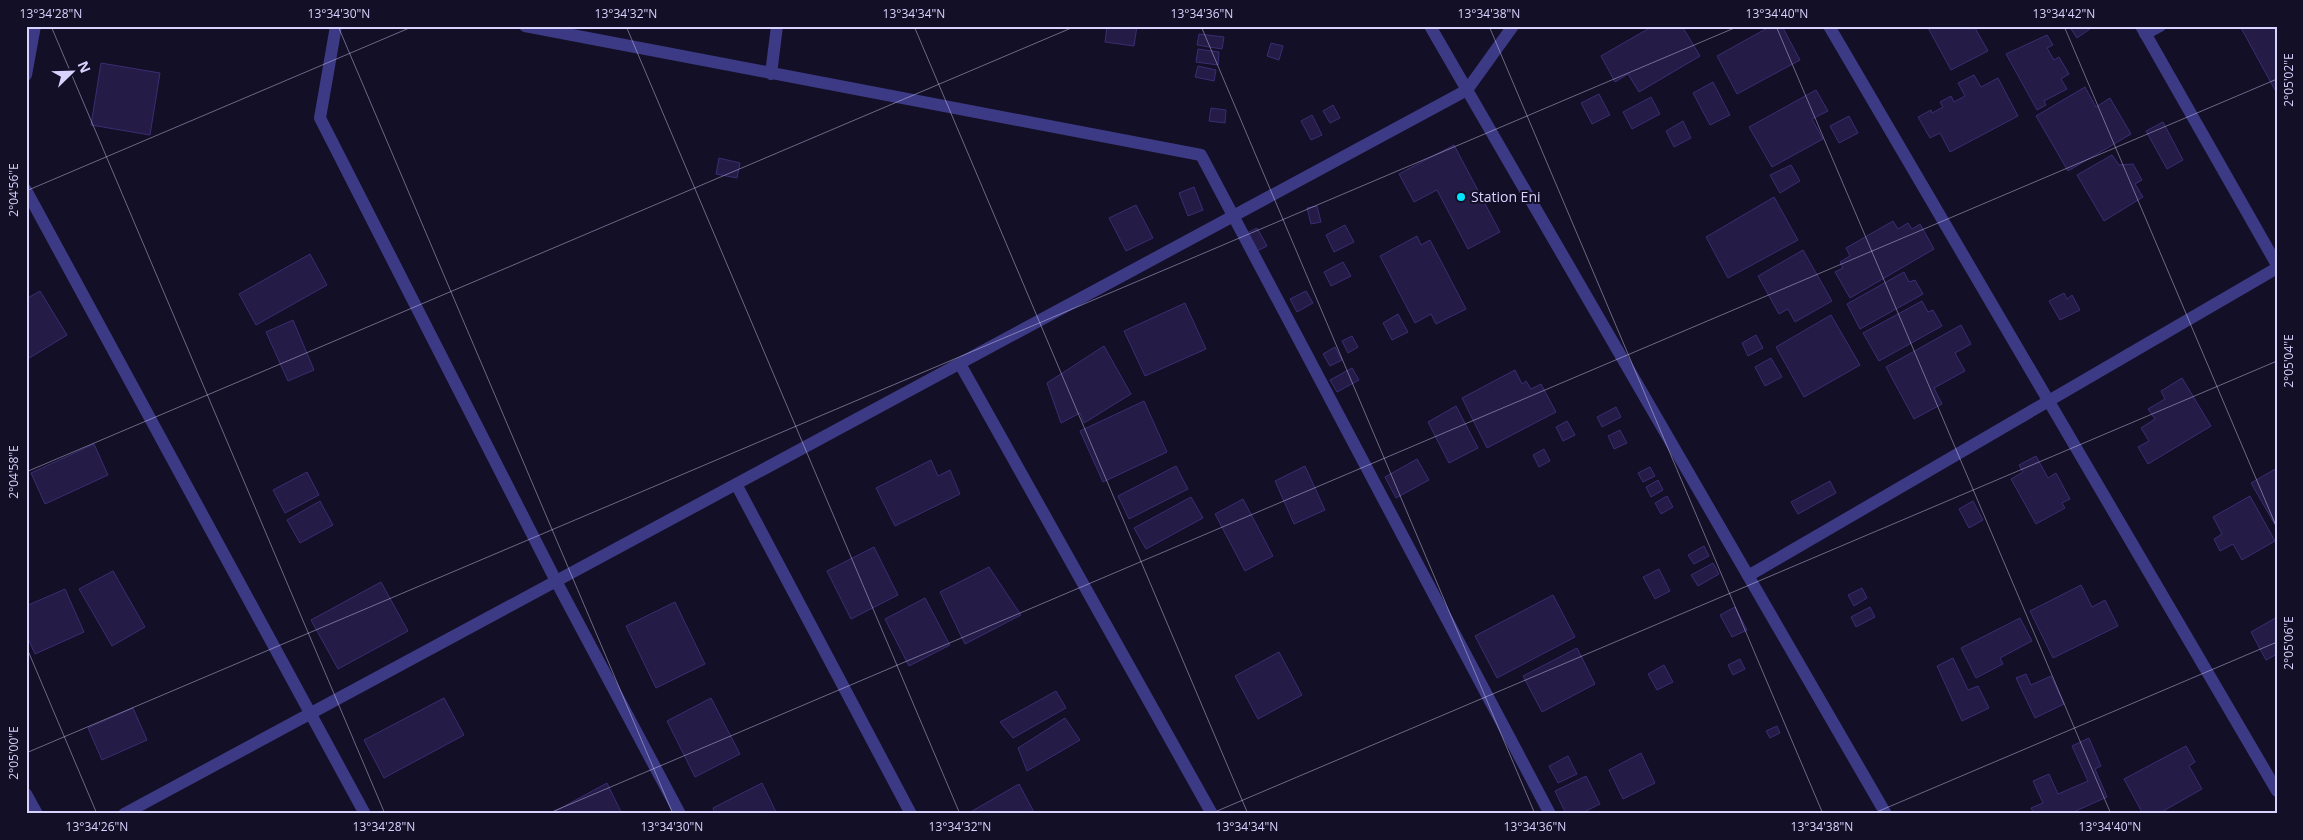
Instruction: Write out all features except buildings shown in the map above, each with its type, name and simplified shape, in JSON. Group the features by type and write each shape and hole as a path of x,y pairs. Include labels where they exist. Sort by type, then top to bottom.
{"street":[{"path":"26,75 35,26"},
{"path":"336,26 320,118 556,581 680,814"},
{"path":"525,26 1201,155 1550,814"},
{"path":"771,74 777,26"},
{"path":"1430,26 1883,813"},
{"path":"124,814 1467,90 1513,26"},
{"path":"1829,26 2277,792"},
{"path":"1748,576 2277,267 2143,30 2160,26"},
{"path":"26,190 365,814"},
{"path":"960,364 1212,814"},
{"path":"736,484 911,814"},
{"path":"26,794 37,814"}],"place":[{"name":"Station Eni","path":"1461,197"}]}
